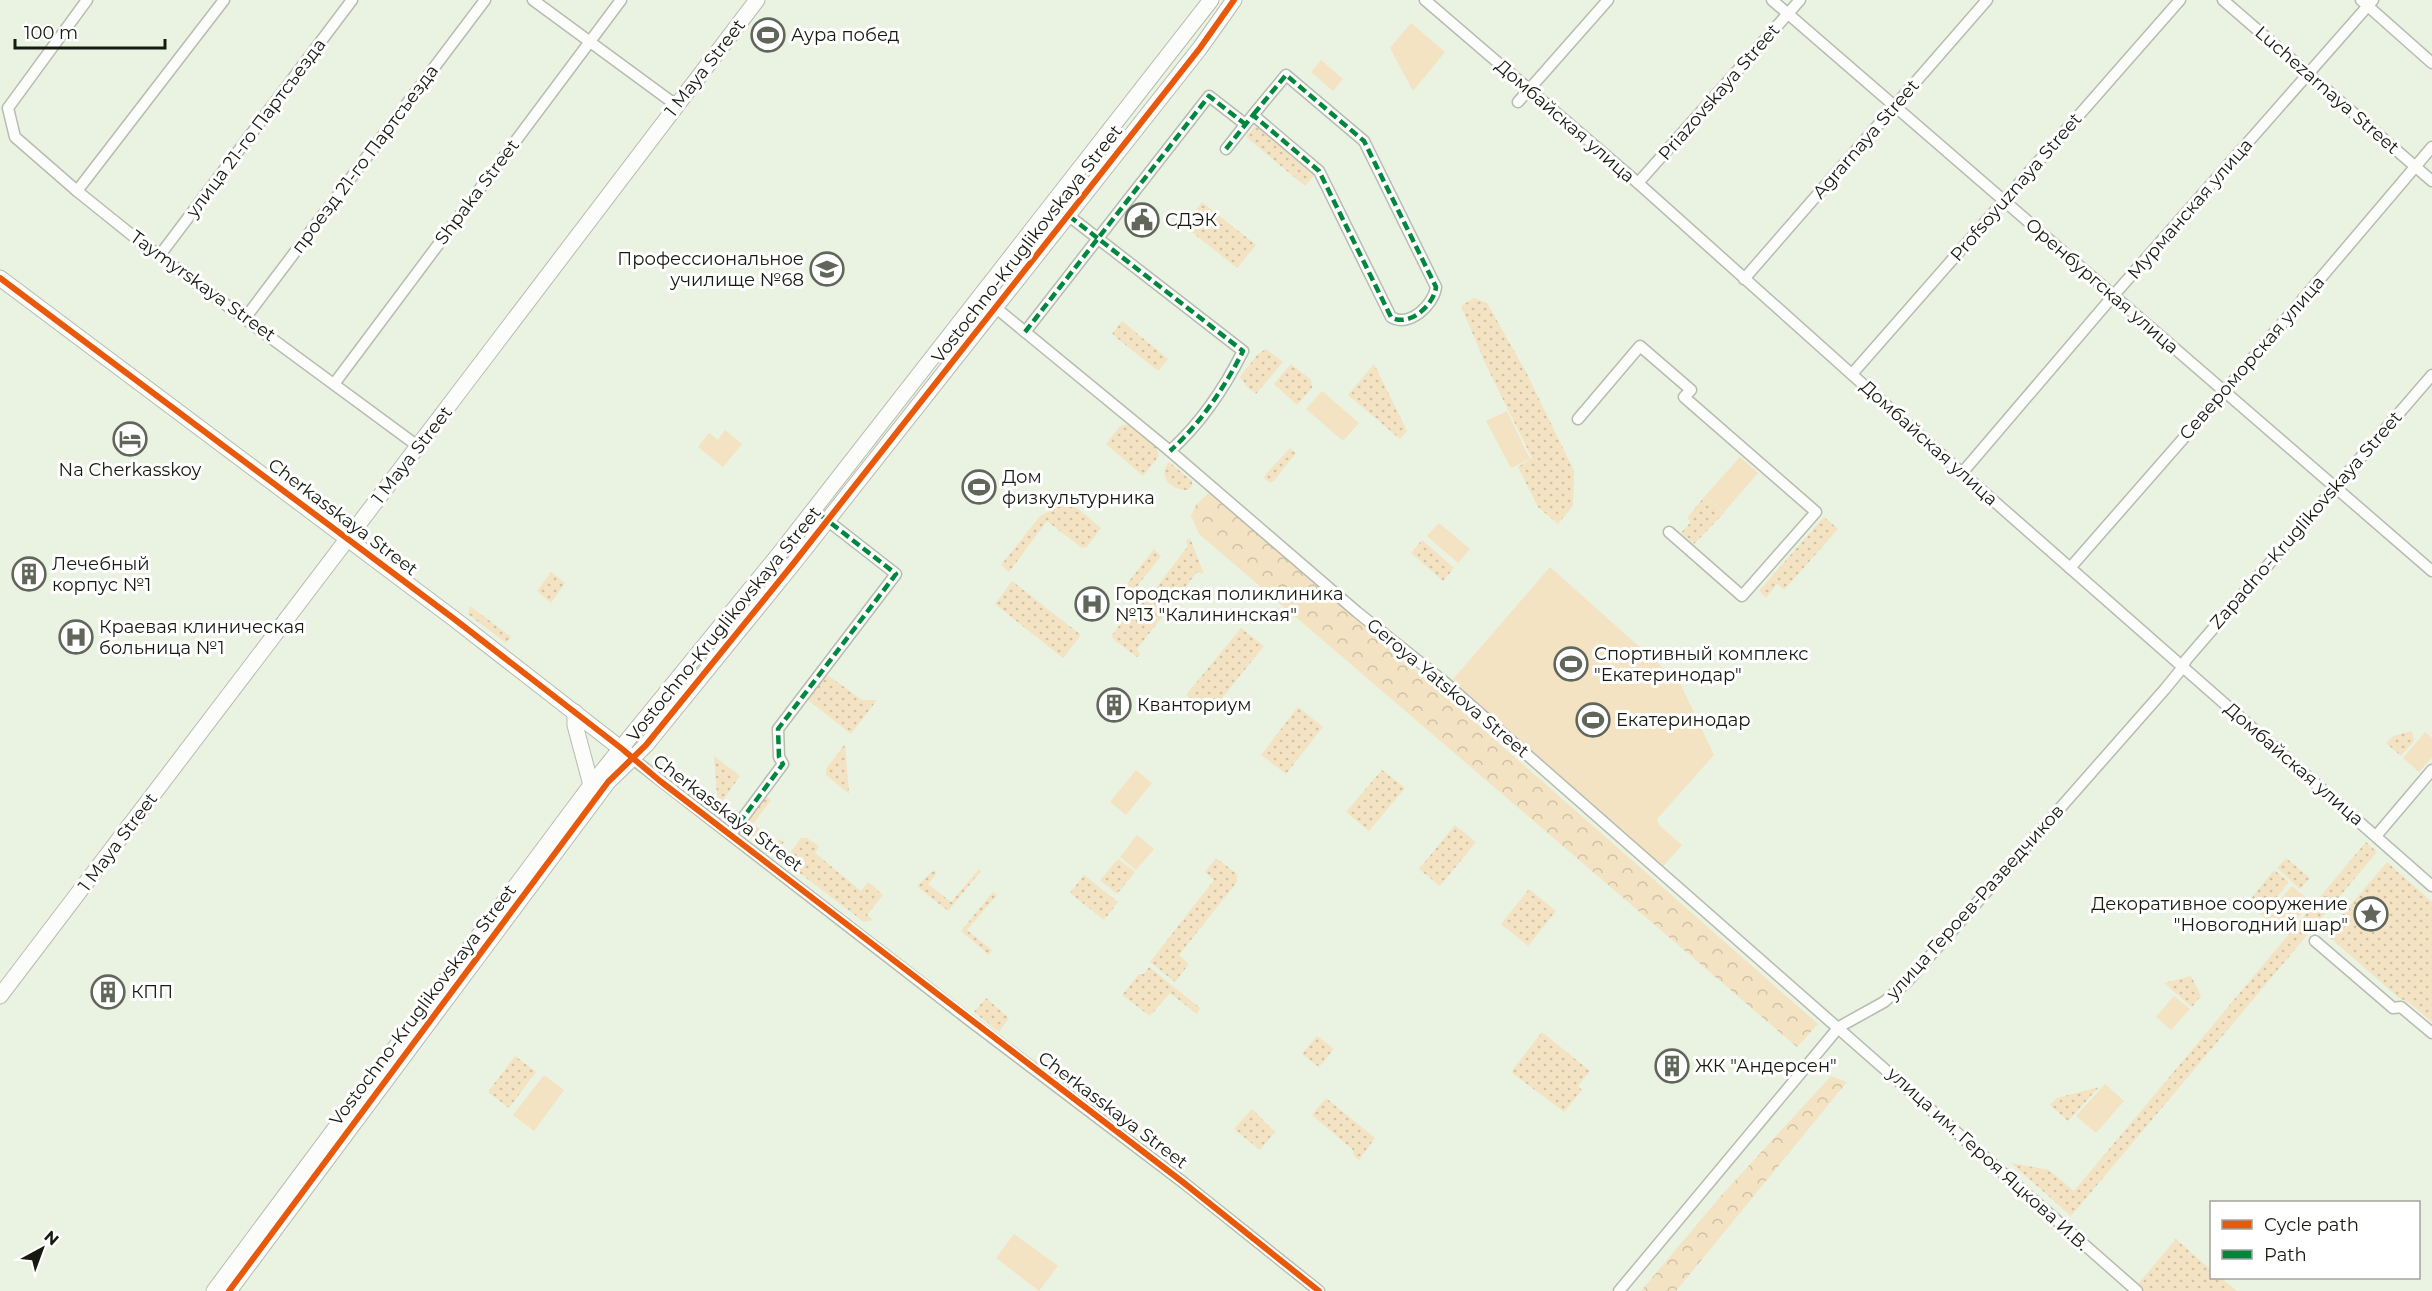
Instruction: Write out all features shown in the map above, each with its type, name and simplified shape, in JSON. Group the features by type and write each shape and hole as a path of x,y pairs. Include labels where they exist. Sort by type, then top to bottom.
{"street":[{"name":"Taymyrskaya Street","path":"87,0 8,108 15,137 77,191 160,255 419,447"},
{"path":"77,191 224,0"},
{"name":"улица 21-го Партсъезда","path":"160,255 352,0"},
{"name":"проезд 21-го Партсъезда","path":"246,317 485,0"},
{"path":"533,0 676,105"},
{"name":"Shpaka Street","path":"334,384 588,41 621,0"},
{"name":"1 Maya Street","path":"0,996 757,0"},
{"name":"Vostochno-Kruglikovskaya Street","path":"214,1291 591,785 814,510 1211,0"},
{"name":"Домбайская улица","path":"1425,0 1638,183 1962,473 2432,886"},
{"path":"1518,102 1608,0"},
{"name":"Оренбургская улица","path":"1772,0 2432,572"},
{"name":"Priazovskaya Street","path":"1638,183 1800,0"},
{"name":"Agrarnaya Street","path":"1744,279 1987,0"},
{"name":"Profsoyuznaya Street","path":"1852,374 2180,0"},
{"name":"Luchezarnaya Street","path":"2223,0 2432,181"},
{"path":"2367,2 2432,63"},
{"name":"Мурманская улица","path":"1962,473 2113,296 2309,74 2367,2"},
{"name":"Vostochno-Kruglikovskaya Street","path":"229,1291 608,782 633,759 828,521 1200,48 1226,3"},
{"path":"1226,149 1245,124 1286,75 1364,141 1436,286 1432,299 1414,317 1406,321 1397,321 1391,317 1319,171 1253,115"},
{"path":"1025,333 1209,96 1245,124"},
{"name":"Североморская улица","path":"2070,568 2224,392 2432,147"},
{"path":"1069,216 1243,351 1229,379 1185,436 1170,451"},
{"name":"Cherkasskaya Street","path":"0,278 348,538 575,712 1184,1183 1319,1291"},
{"name":"Geroya Yatskova Street","path":"996,308 1170,451 1357,612 1442,680 1839,1027"},
{"path":"1578,419 1640,346 1690,390 1684,397 1816,512 1742,596 1669,532"},
{"name":"Zapadno-Kruglikovskaya Street","path":"2183,667 2186,660 2432,375"},
{"path":"731,834 783,764 779,757 778,729 896,574 814,510"},
{"name":"улица Героев-Разведчиков","path":"1619,1291 1839,1027 1884,1002 1907,982 2183,667"},
{"path":"575,712 575,725 591,785"},
{"path":"2376,836 2432,770"},
{"path":"2315,941 2393,1008 2402,1007 2432,1032"},
{"name":"улица им. Героя Яцкова И.В.","path":"1839,1027 2137,1291"}],"green space":[{"path":"1411,23 1445,52 1413,91 1390,48"},
{"path":"1321,60 1343,79 1333,91 1311,72"},
{"path":"1257,124 1316,173 1305,186 1246,137"},
{"path":"1202,202 1256,245 1237,268 1184,226"},
{"path":"1474,298 1487,303 1526,372 1574,471 1573,506 1558,524 1538,507 1518,467 1532,458 1485,363 1461,306"},
{"path":"1122,321 1168,359 1158,371 1112,334"},
{"path":"1266,349 1283,362 1256,394 1240,377 1258,354"},
{"path":"1291,364 1311,380 1312,388 1297,405 1274,384"},
{"path":"1374,364 1407,431 1400,439 1348,395"},
{"path":"1322,391 1359,423 1343,441 1306,409"},
{"path":"1507,411 1530,459 1511,468 1486,421"},
{"path":"1131,424 1156,446 1159,456 1143,476 1106,444 1120,426"},
{"path":"725,430 742,444 723,467 698,447 709,433 718,440"},
{"path":"1290,448 1296,453 1270,483 1264,478 1266,474"},
{"path":"1740,457 1758,473 1724,512 1705,496"},
{"path":"1169,462 1192,481 1192,486 1188,490 1172,486 1165,478 1165,468"},
{"path":"1211,490 1818,1024 1797,1047 1199,534 1191,516 1196,505"},
{"path":"1705,496 1724,513 1694,544 1681,533 1691,522 1687,518"},
{"path":"1065,498 1101,528 1087,547 1082,548 1047,521 1009,572 1001,565 1040,516 1059,505"},
{"path":"1824,517 1838,529 1784,590 1777,584 1766,598 1759,591"},
{"path":"1439,523 1470,549 1458,563 1427,536"},
{"path":"1190,538 1204,574 1197,572 1137,649 1140,654 1137,657 1113,639 1112,635 1139,600 1146,601 1188,546 1186,541"},
{"path":"1422,540 1454,568 1443,581 1411,553"},
{"path":"1154,549 1161,556 1126,600 1119,594"},
{"name":"Екатеринодар","path":"1550,567 1680,683 1714,755 1657,819 1659,825 1682,845 1659,871 1448,685"},
{"path":"551,572 565,583 551,603 537,591"},
{"path":"1012,581 1081,635 1063,658 995,604"},
{"path":"470,606 511,637 506,643 468,614"},
{"path":"1241,628 1264,646 1209,714 1186,695"},
{"path":"824,676 829,676 862,700 877,700 851,734 807,699"},
{"path":"1298,707 1323,727 1286,774 1261,755"},
{"path":"2412,731 2414,741 2401,756 2386,743 2393,736"},
{"path":"2425,732 2432,738 2432,757 2419,772 2403,758"},
{"path":"845,744 849,794 826,775 826,769"},
{"path":"714,756 740,776 718,807"},
{"path":"1136,770 1152,783 1126,815 1110,802"},
{"path":"1382,770 1405,788 1369,831 1346,812"},
{"path":"766,796 771,800 753,824 777,842 780,839 784,842 775,853 742,828"},
{"path":"1455,825 1476,842 1440,886 1419,869"},
{"path":"1137,835 1154,849 1136,870 1120,857"},
{"path":"801,838 807,838 819,846 815,853 861,891 868,882 883,895 867,915 873,920 864,922 784,861"},
{"path":"2366,842 2377,852 2071,1216 2011,1163 2049,1170 2074,1191"},
{"path":"1216,858 1237,874 1237,882 1179,955 1189,964 1175,982 1150,962 1214,880 1205,872"},
{"path":"2286,858 2310,878 2300,889 2277,868"},
{"path":"1118,859 1135,872 1117,894 1100,880"},
{"path":"2387,862 2432,902 2432,1022 2410,1003 2399,998 2326,934"},
{"path":"979,869 981,871 948,911 917,886 934,870 937,873 928,884 951,902"},
{"path":"2274,870 2289,882 2266,910 2269,913 2265,918 2252,907 2250,900"},
{"path":"1084,875 1118,902 1104,920 1070,893"},
{"path":"2292,886 2311,902 2284,934 2265,918"},
{"path":"1529,889 1556,911 1528,946 1501,924"},
{"path":"993,892 997,895 967,930 992,950 989,955 961,931"},
{"path":"1149,967 1200,1008 1197,1014 1170,993 1150,1016 1122,995 1139,974 1144,974"},
{"path":"2191,976 2201,996 2192,1007 2164,983"},
{"path":"2174,996 2190,1009 2171,1030 2156,1017"},
{"path":"986,998 1009,1018 999,1032 974,1012"},
{"path":"1542,1032 1590,1071 1578,1086 1582,1090 1564,1112 1511,1072"},
{"path":"1317,1036 1334,1049 1319,1067 1302,1054"},
{"path":"515,1056 536,1072 509,1108 488,1092"},
{"path":"544,1075 564,1090 534,1131 513,1115"},
{"path":"1831,1076 1847,1082 1676,1291 1641,1291 1720,1197"},
{"path":"2105,1084 2124,1101 2096,1133 2076,1116"},
{"path":"2099,1087 2068,1121 2050,1105 2057,1098"},
{"path":"1326,1098 1375,1138 1359,1160 1354,1156 1353,1150 1312,1115"},
{"path":"1252,1109 1275,1132 1260,1150 1234,1129"},
{"path":"1014,1234 1058,1266 1039,1291 996,1258"},
{"path":"2176,1239 2210,1269 2210,1279 2222,1279 2237,1291 2141,1291 2137,1285"}],"marked path":[{"path":"1226,149 1253,115 1319,171 1391,317 1398,320 1413,317 1431,301 1436,287 1364,141 1286,75 1253,115"},
{"path":"1025,332 1209,96 1245,124"},
{"path":"1069,216 1243,351 1211,404 1192,429 1170,451"},
{"path":"731,834 783,764 779,757 778,729 896,574 814,510"}],"cycle path":[{"path":"229,1291 608,782 646,745 793,564 1200,48 1234,0"},
{"path":"0,278 453,618 660,781 1184,1183 1319,1291"}],"place":[{"name":"Аура побед","path":"768,35"},
{"name":"СДЭК","path":"1142,220"},
{"name":"Профессиональное училище №68","path":"827,269"},
{"name":"Na Cherkasskoy","path":"130,439"},
{"name":"Дом физкультурника","path":"979,487"},
{"name":"Лечебный корпус №1","path":"29,574"},
{"name":"Городская поликлиника №13 \"Калининская\"","path":"1092,604"},
{"name":"Краевая клиническая больница №1","path":"76,637"},
{"name":"Спортивный комплекс \"Екатеринодар\"","path":"1571,664"},
{"name":"Кванториум","path":"1114,705"},
{"name":"Екатеринодар","path":"1593,720"},
{"name":"Декоративное сооружение \"Новогодний шар\"","path":"2371,914"},
{"name":"КПП","path":"108,992"},
{"name":"ЖК \"Андерсен\"","path":"1672,1066"}]}
